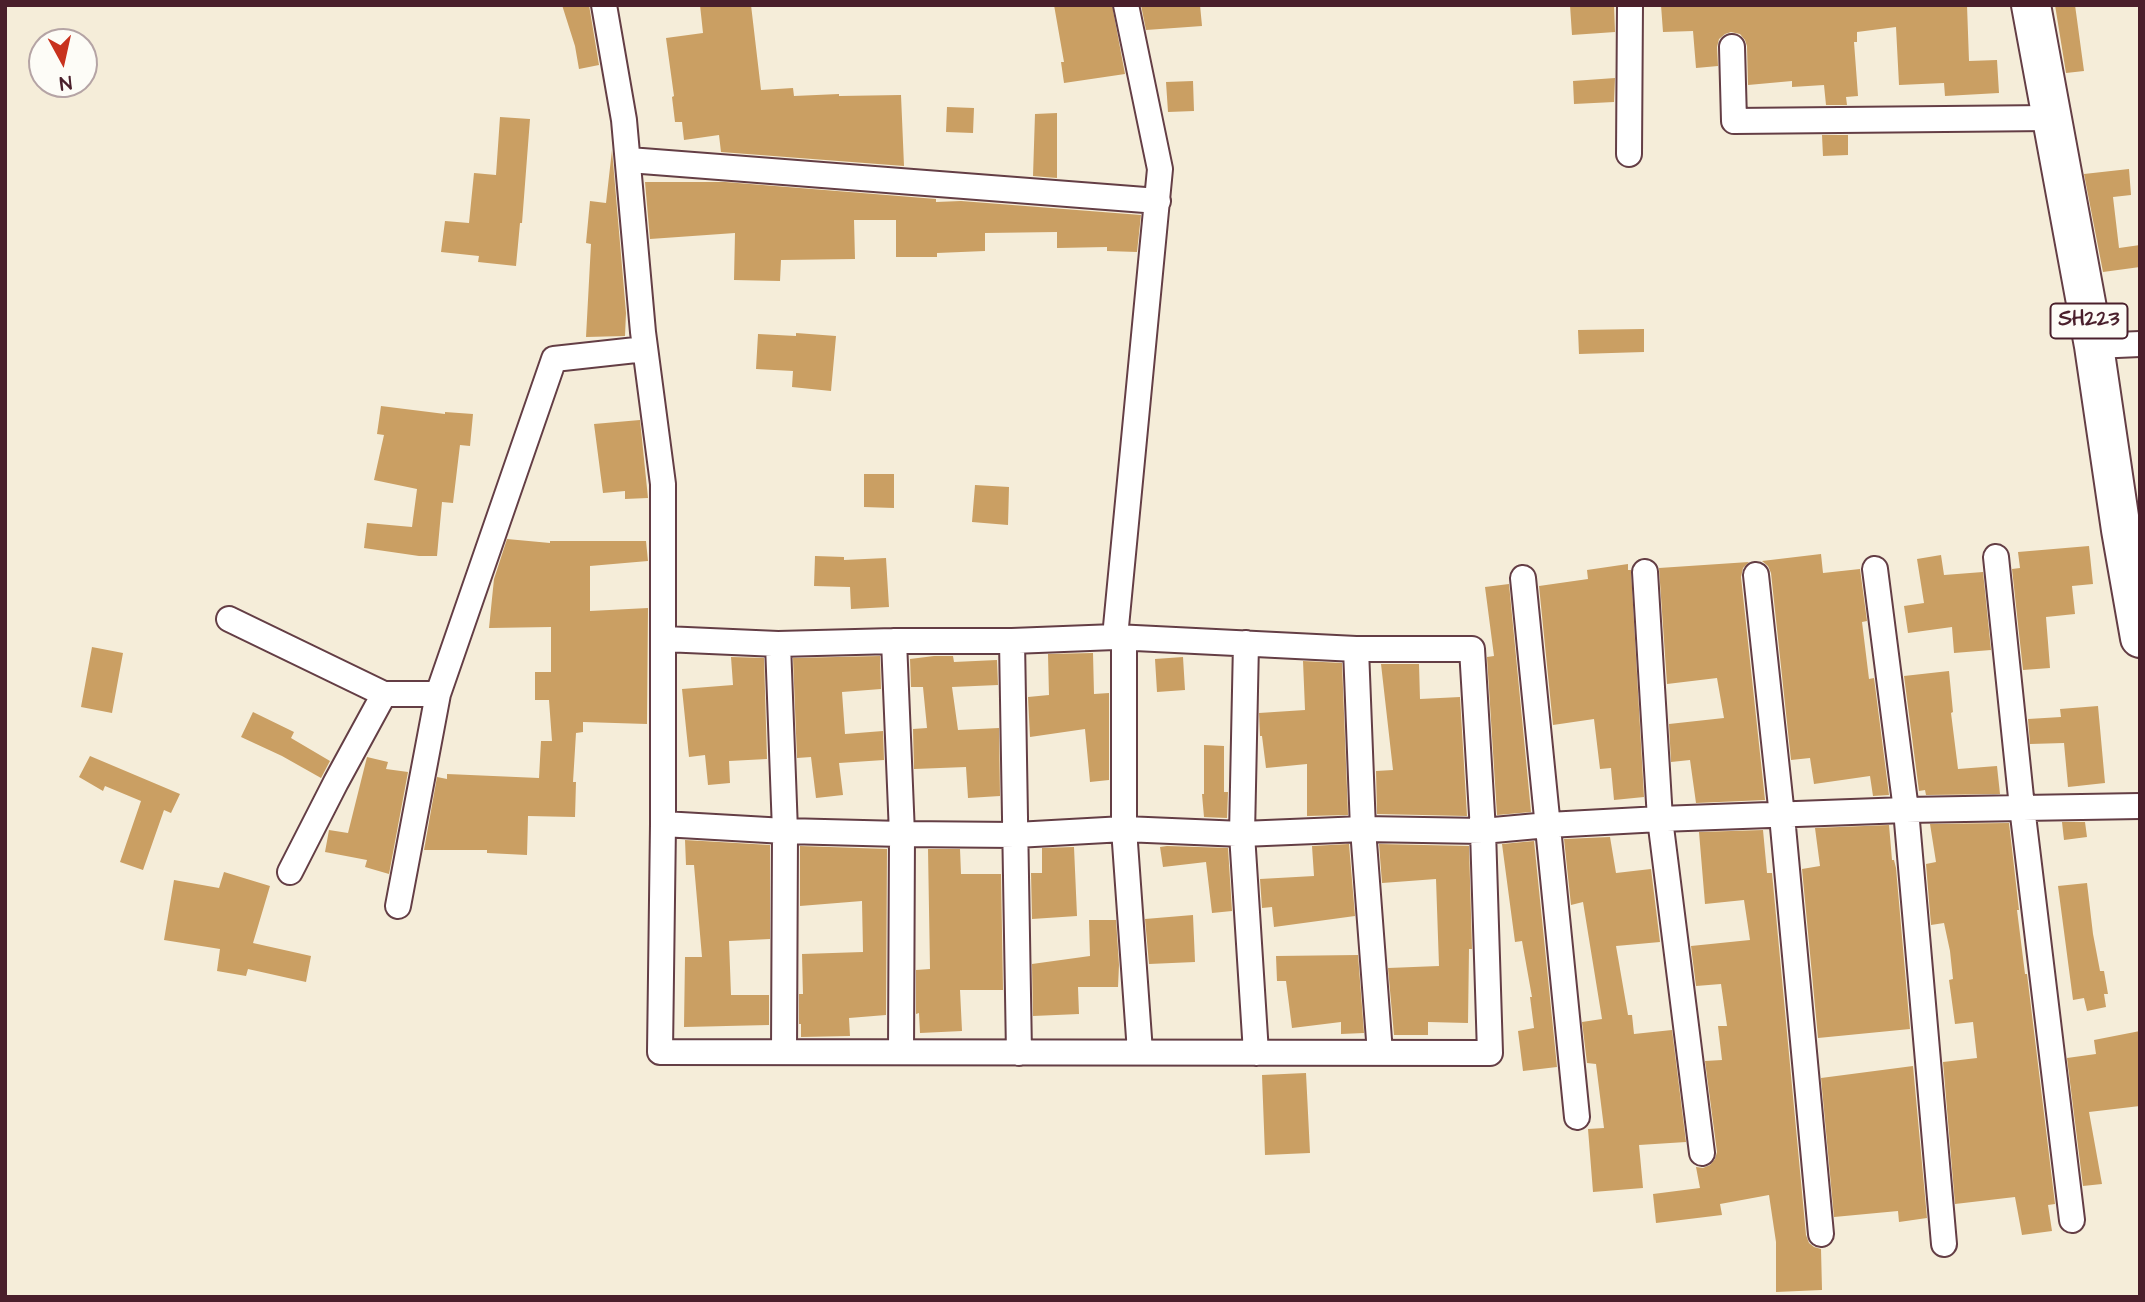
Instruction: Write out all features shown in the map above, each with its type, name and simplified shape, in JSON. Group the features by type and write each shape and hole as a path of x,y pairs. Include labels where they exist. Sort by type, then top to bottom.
{"main road":[{"name":"SH223","path":"2031,5 2050,118 2131,529 2140,638"}],"street":[{"path":"604,5 629,160 645,349 663,484 660,1052 1490,1053 1483,831 1472,649 1356,649 1119,637 778,644 664,639"},
{"path":"1126,5 1160,169 1119,637 1124,829 1140,1052"},
{"path":"1629,155 1630,5"},
{"path":"1731,47 1734,121 2050,118"},
{"path":"629,160 1158,201"},
{"path":"2094,346 2140,344"},
{"path":"398,906 438,694 554,359 645,349"},
{"path":"1996,557 2022,807 2072,1220"},
{"path":"1875,569 1906,810 1944,1244"},
{"path":"1645,572 1660,819 1702,1153"},
{"path":"1756,575 1782,816 1821,1234"},
{"path":"1523,578 1577,1117"},
{"path":"229,619 384,694 438,694"},
{"path":"894,641 902,834 901,1052"},
{"path":"1012,641 1020,1053"},
{"path":"1247,643 1242,834 1256,1053"},
{"path":"778,644 785,831 784,1052"},
{"path":"1356,649 1363,829 1380,1053"},
{"path":"290,872 384,694"},
{"path":"663,824 902,834 1016,835 1124,829 1242,834 1363,829 1483,831 1660,819 1906,810 2140,806"}],"building":[{"path":"562,5 589,5 599,65 579,69"},
{"path":"700,5 751,5 761,90 793,88 794,96 901,95 904,166 721,152 719,135 684,140 682,122 675,122 666,38 703,33"},
{"path":"1054,5 1112,5 1125,74 1064,83 1061,62 1064,62"},
{"path":"1141,5 1200,5 1202,26 1146,30"},
{"path":"1570,5 1614,5 1615,32 1572,35"},
{"path":"1661,5 1967,5 1969,61 1997,60 1999,93 1945,96 1944,83 1899,85 1896,27 1857,32 1857,42 1854,42 1858,96 1846,97 1847,105 1826,105 1824,85 1792,87 1792,81 1748,85 1747,46 1740,34 1731,32 1719,39 1718,66 1696,68 1693,31 1663,32"},
{"path":"2055,5 2075,5 2084,71 2066,73"},
{"path":"1615,78 1614,102 1574,104 1573,81"},
{"path":"1193,81 1194,111 1168,112 1166,82"},
{"path":"947,107 974,108 973,133 946,132"},
{"path":"1057,113 1057,178 1033,176 1035,114"},
{"path":"500,117 530,119 516,266 478,262 479,256 441,252 445,221 469,223 474,173 496,175"},
{"path":"1822,135 1848,135 1848,155 1823,156"},
{"path":"612,150 626,313 625,336 586,337 591,244 586,243 590,201 606,203"},
{"path":"2129,169 2131,195 2113,197 2119,248 2140,245 2140,267 2103,272 2084,174"},
{"path":"645,182 725,182 936,199 936,202 961,201 1141,215 1137,252 1107,251 1107,247 1057,248 1057,232 985,233 985,251 937,253 937,257 896,257 896,220 854,220 855,259 781,260 780,281 734,280 735,233 650,239"},
{"path":"1644,329 1644,352 1579,354 1578,330"},
{"path":"796,333 836,336 831,391 792,387 793,371 756,369 758,334 796,336"},
{"path":"381,406 445,414 473,414 470,446 460,445 453,503 442,502 437,556 364,548 367,523 412,527 417,489 374,480 384,435 377,434"},
{"path":"640,420 648,498 625,499 625,491 603,493 594,424"},
{"path":"864,474 894,474 894,508 864,507"},
{"path":"975,485 1009,487 1008,525 972,522"},
{"path":"507,539 550,543 646,541 648,561 590,566 590,611 648,608 647,724 583,722 583,732 576,733 573,782 576,782 575,817 528,816 527,855 487,853 487,850 424,850 437,777 447,779 447,774 539,778 541,741 552,741 549,700 535,700 535,672 551,672 551,627 489,628 494,579"},
{"path":"2089,546 2093,584 2072,586 2075,614 2046,617 2050,668 2023,670 2012,569 2020,568 2018,552"},
{"path":"1821,554 1823,573 1860,569 1867,621 1862,622 1869,679 1874,678 1889,795 1873,796 1870,776 1814,784 1810,758 1791,760 1771,573 1762,561"},
{"path":"1941,555 1944,575 1983,572 1991,650 1954,653 1952,627 1908,633 1904,606 1924,603 1917,559"},
{"path":"815,556 844,557 844,560 886,558 889,607 851,609 850,587 814,586"},
{"path":"1749,562 1743,568 1741,577 1765,800 1696,803 1690,760 1671,762 1669,724 1724,718 1717,678 1667,684 1659,568"},
{"path":"1628,564 1628,570 1631,570 1644,797 1614,800 1611,768 1600,769 1594,719 1553,725 1539,586 1588,579 1587,570"},
{"path":"1509,584 1531,812 1497,815 1487,657 1494,656 1485,587"},
{"path":"92,647 123,653 112,713 81,707"},
{"path":"1093,653 1094,694 1109,693 1109,780 1090,782 1085,729 1030,737 1028,697 1049,695 1048,654"},
{"path":"880,656 881,689 842,692 845,734 883,731 884,760 839,763 843,795 816,798 811,757 797,758 793,658"},
{"path":"953,656 954,662 997,660 998,685 952,687 958,730 999,728 1000,796 968,798 966,767 914,769 913,729 927,728 923,687 911,687 910,659"},
{"path":"731,657 764,658 767,759 729,761 730,783 708,785 705,755 689,757 682,689 733,685"},
{"path":"1183,657 1185,690 1157,692 1155,659"},
{"path":"1303,661 1342,663 1348,815 1307,816 1307,764 1266,768 1259,713 1305,710"},
{"path":"1381,664 1419,664 1420,699 1460,697 1467,816 1377,814 1376,771 1393,770"},
{"path":"1949,671 1958,769 1997,766 2000,794 1926,795 1925,790 1919,791 1904,676"},
{"path":"2098,706 2105,783 2068,787 2064,743 2030,744 2028,719 2061,717 2060,709"},
{"path":"253,712 294,732 291,738 330,761 321,778 241,737"},
{"path":"1204,745 1224,746 1227,818 1204,817"},
{"path":"90,756 180,794 171,813 164,810 143,870 120,862 141,801 105,786 103,791 79,777"},
{"path":"367,757 388,762 386,769 408,772 389,874 365,867 367,860 325,852 329,830 348,833"},
{"path":"2062,822 2085,822 2087,837 2064,840"},
{"path":"2009,823 2017,910 2055,1204 2048,1205 2052,1231 2022,1235 2015,1197 1955,1204 1943,1062 1977,1058 1973,1022 1955,1024 1949,980 1953,979 1950,951 1944,923 1931,925 1926,864 1936,862 1930,824"},
{"path":"1889,825 1892,860 1896,868 1910,1029 1818,1038 1802,869 1820,866 1815,828"},
{"path":"1763,830 1767,873 1772,873 1806,1235 1809,1243 1821,1249 1822,1290 1776,1292 1776,1242 1769,1195 1720,1204 1722,1215 1656,1223 1653,1194 1700,1188 1696,1167 1710,1165 1717,1152 1705,1061 1722,1060 1718,1026 1727,1026 1721,984 1696,986 1691,946 1750,940 1744,900 1705,904 1699,832"},
{"path":"1610,837 1616,873 1651,869 1660,942 1616,946 1634,1034 1672,1030 1686,1142 1639,1145 1643,1188 1593,1192 1588,1129 1604,1128 1596,1064 1587,1063 1582,1022 1602,1019 1583,902 1571,905 1564,839"},
{"path":"685,840 770,845 770,939 729,941 731,995 769,995 769,1025 684,1027 685,957 702,957 694,865 686,865"},
{"path":"1534,841 1557,1067 1523,1071 1518,1031 1534,1028 1532,997 1522,941 1515,942 1502,844"},
{"path":"1349,844 1355,916 1274,927 1272,907 1262,908 1260,879 1314,876 1312,846"},
{"path":"1379,844 1469,846 1472,949 1469,949 1468,1023 1428,1022 1428,1035 1394,1035 1388,968 1439,966 1436,879 1382,883"},
{"path":"800,846 887,849 886,1015 849,1018 850,1036 801,1037 799,994 803,994 802,954 863,952 862,901 800,906"},
{"path":"1074,847 1077,916 1032,919 1031,873 1042,873 1042,848"},
{"path":"1160,847 1228,848 1232,911 1212,913 1206,862 1163,867"},
{"path":"928,849 960,849 961,874 1001,874 1003,990 960,990 962,1031 920,1033 919,1013 916,1014 916,970 930,969"},
{"path":"224,872 270,886 253,943 311,956 306,982 248,969 246,976 217,971 220,949 164,940 174,880 219,888"},
{"path":"2087,883 2100,971 2104,971 2108,994 2104,994 2106,1007 2087,1011 2084,998 2073,1000 2058,886"},
{"path":"1193,915 1195,962 1149,964 1145,919"},
{"path":"1089,920 1116,920 1118,987 1078,987 1079,1014 1033,1016 1032,964 1090,956"},
{"path":"1358,955 1364,1033 1341,1034 1341,1022 1292,1028 1286,981 1277,981 1276,956"},
{"path":"2140,1031 2140,1106 2089,1112 2102,1184 2083,1186 2067,1058 2096,1054 2094,1040"},
{"path":"1913,1066 1927,1218 1899,1222 1898,1211 1834,1217 1821,1078"},
{"path":"1306,1073 1310,1153 1265,1155 1262,1075"}]}
